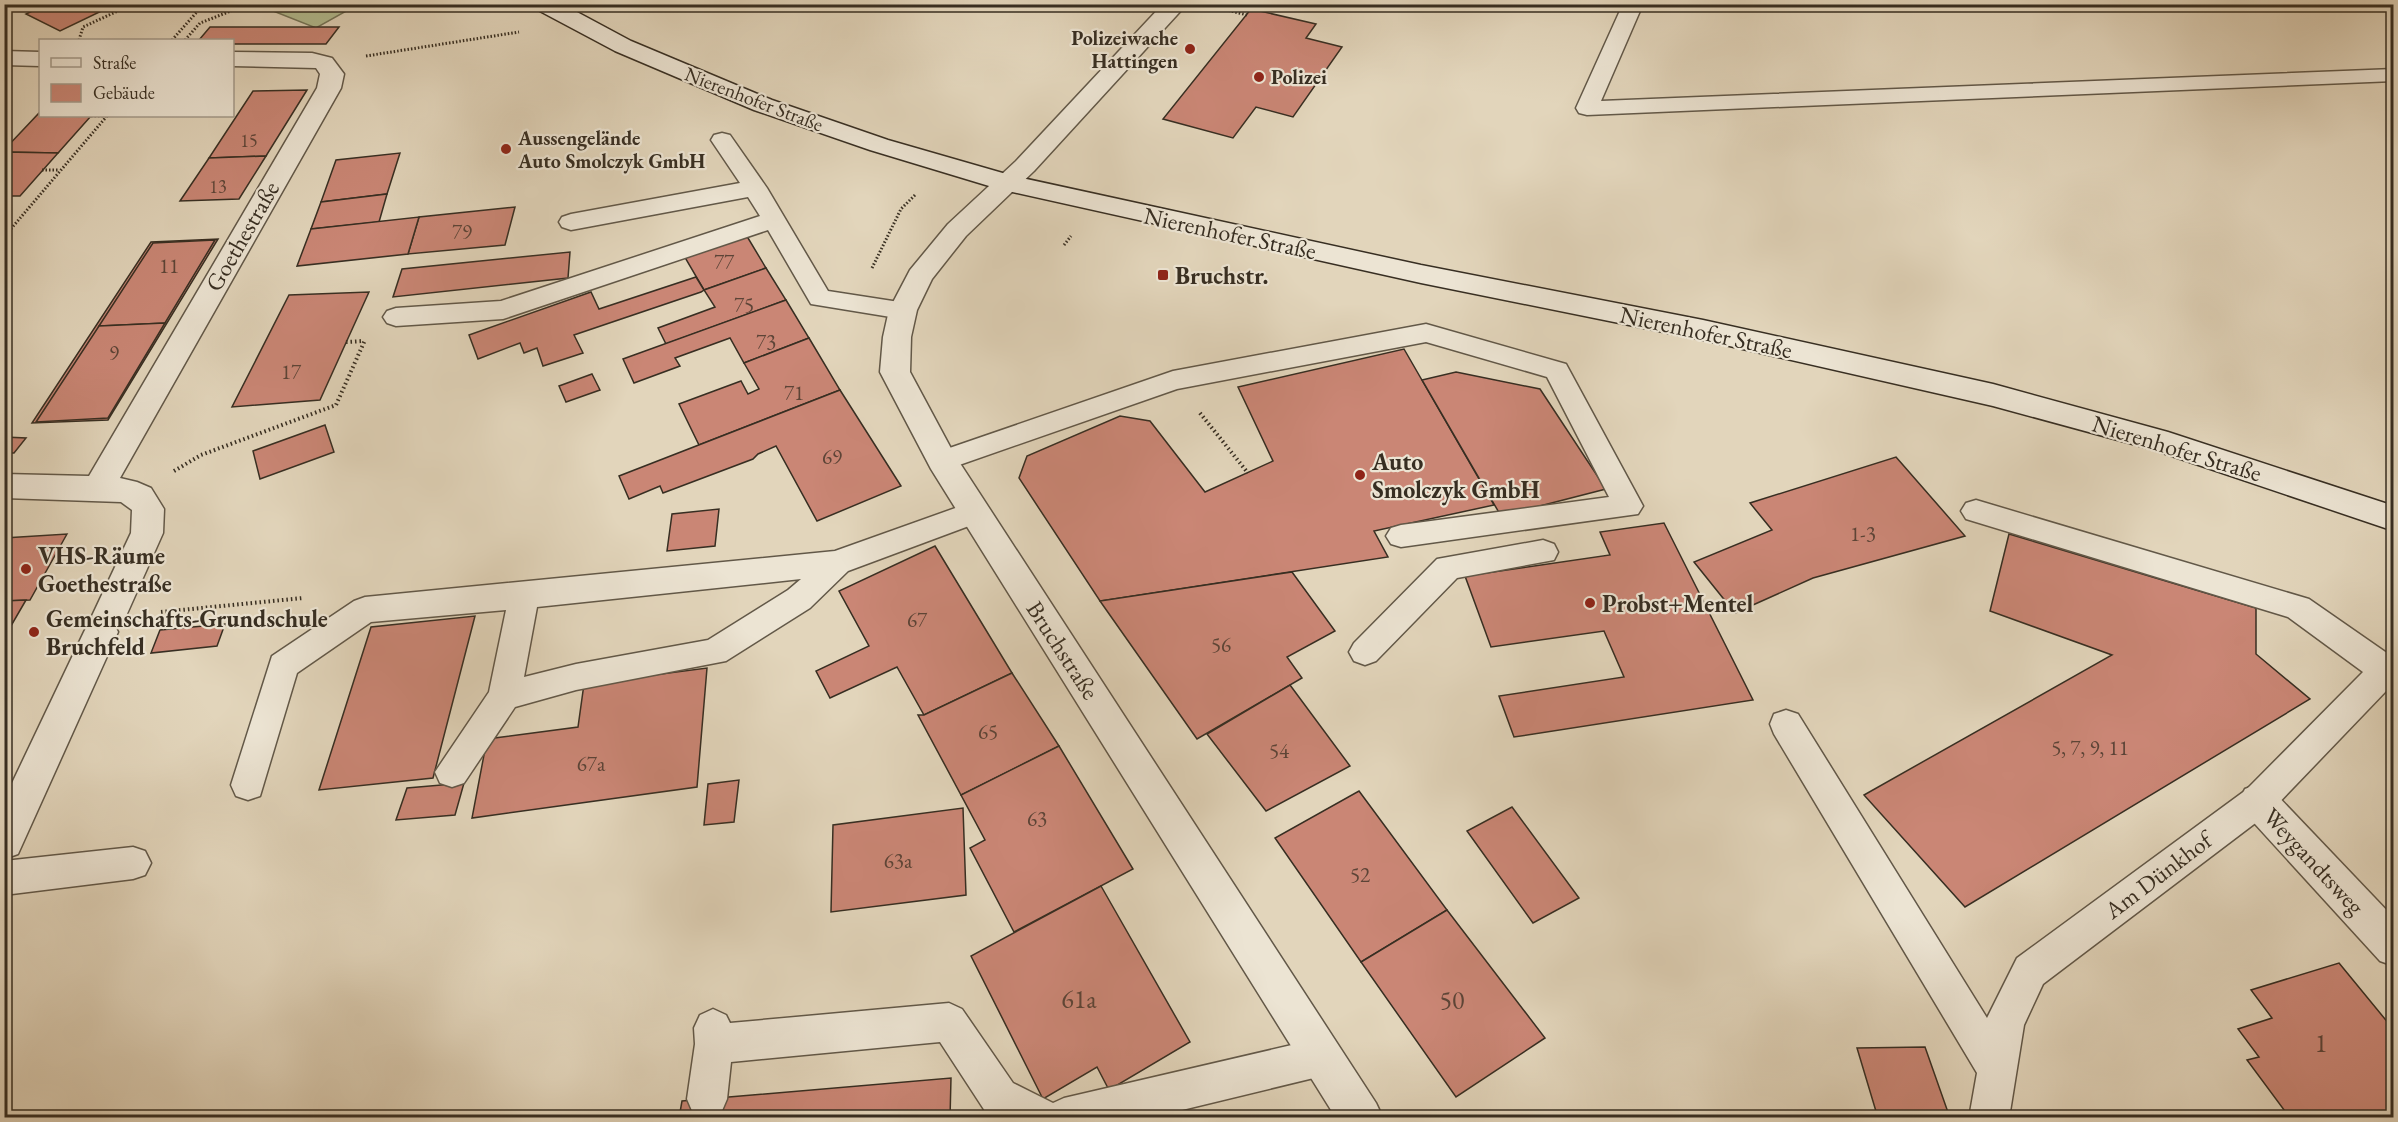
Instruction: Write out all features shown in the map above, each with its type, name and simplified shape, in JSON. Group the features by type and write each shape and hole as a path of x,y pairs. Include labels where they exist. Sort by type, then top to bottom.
{"street":[{"name":"Nierenhofer Straße","path":"544,4 623,46 734,94 946,166 1008,183 1421,274 1703,330 1993,395 2168,443 2394,519"},
{"path":"1008,183 1176,4"},
{"path":"4,58 39,58"},
{"path":"234,58 289,58 324,63"},
{"name":"Goethestraße","path":"98,488 329,88 332,74 324,63"},
{"name":"Bruchstraße","path":"1008,183 951,238 920,276 903,310 897,337 895,372 942,461 1361,1118"},
{"path":"4,486 126,490 140,497 148,509 147,533 4,842"},
{"name":"Weygandtsweg","path":"2258,801 2394,947"}],"lane":[{"path":"1633,4 1587,108 2394,75"},
{"path":"722,140 755,188 820,298 903,310"},
{"path":"571,222 755,188"},
{"path":"396,317 502,310 774,220"},
{"path":"942,461 1173,380 1426,333 1557,371 1628,506 1401,537"},
{"path":"1976,511 2298,608 2390,674"},
{"path":"248,785 283,665 365,610 524,596 837,563 975,512"},
{"path":"1365,652 1448,567 1543,552"},
{"path":"504,696 576,677 716,652 799,599 837,563"},
{"path":"452,772 504,696 524,596"},
{"name":"Am Dünkhof","path":"1989,1118 2005,1022 2030,971 2258,801 2390,674"},
{"path":"1786,724 1996,1068"},
{"path":"4,878 133,864"},
{"path":"707,1099 714,1036 949,1022 999,1097 1041,1118"},
{"path":"1064,1118 1322,1056"}],"path":[{"path":"79,39 83,27 133,4"},
{"path":"173,39 204,4"},
{"path":"185,39 200,23 249,4"},
{"path":"1206,4 1247,15"},
{"path":"324,63 530,30"},
{"path":"4,237 106,117"},
{"path":"854,304 901,209 946,166"},
{"path":"42,170 60,170"},
{"path":"140,497 170,473 201,455 336,405 364,341 396,317"},
{"path":"346,342 364,341"},
{"path":"1173,380 1248,473"}],"green space":[{"path":"258,5 357,5 316,28"}],"building":[{"path":"47,4 116,4 60,31 26,14"},
{"name":"Polizei","path":"1251,9 1316,24 1306,38 1342,47 1293,117 1256,107 1233,138 1163,119"},
{"path":"210,27 339,27 326,44 234,44 234,39 200,39"},
{"path":"307,90 266,156 209,158 253,91"},
{"path":"39,113 39,117 90,117 58,153 4,152"},
{"path":"4,152 58,153 20,196 4,196"},
{"path":"400,153 387,194 321,202 336,160"},
{"path":"266,156 239,199 180,201 209,158"},
{"path":"387,194 379,222 311,229 321,202"},
{"path":"515,207 505,245 408,254 419,217"},
{"path":"419,217 408,254 297,266 311,229"},
{"path":"745,233 766,268 704,290 683,254"},
{"path":"218,239 108,420 32,423 151,242"},
{"path":"215,240 165,323 99,326 153,243"},
{"path":"570,252 568,278 393,297 402,269"},
{"path":"766,268 786,300 666,344 658,328 715,307 704,290"},
{"path":"696,277 704,290 701,292 574,335 583,353 543,366 537,348 524,353 520,343 478,359 469,335 591,292 599,309"},
{"path":"369,292 320,400 232,407 289,295"},
{"path":"786,300 809,338 744,363 730,338 675,358 680,366 634,383 623,359"},
{"path":"165,323 108,418 36,422 99,326"},
{"path":"809,338 840,390 699,445 679,404 741,381 748,394 759,389 744,363"},
{"name":"Auto Smolczyk GmbH","path":"1404,349 1494,505 1374,531 1388,557 1100,601 1019,478 1027,456 1120,416 1150,421 1205,492 1273,461 1238,387"},
{"path":"1456,372 1540,389 1606,489 1501,516 1422,380"},
{"path":"592,374 600,390 566,402 559,386"},
{"path":"840,390 901,486 817,521 776,446 758,454 753,459 663,493 660,486 629,499 619,476"},
{"path":"325,425 334,452 260,479 253,451"},
{"path":"4,437 26,438 14,453 4,453"},
{"path":"1896,457 1965,536 1813,578 1735,613 1694,562 1772,530 1750,503"},
{"path":"719,509 715,546 667,551 672,514"},
{"name":"Probst+Mentel","path":"1664,523 1753,700 1514,737 1499,696 1624,677 1604,631 1491,647 1465,576 1610,555 1600,532"},
{"name":"VHS-Räume Goethestraße","path":"67,534 30,600 4,601 4,538"},
{"path":"2009,534 2256,608 2256,654 2310,699 1965,907 1864,795 2112,655 1990,611"},
{"path":"935,546 1012,673 924,715 897,667 830,698 816,671 869,646 839,591"},
{"path":"1292,572 1335,631 1287,657 1302,678 1197,739 1100,601"},
{"path":"26,600 4,638 4,601"},
{"path":"475,616 433,778 319,790 371,627"},
{"path":"225,624 217,646 151,653 160,630"},
{"path":"707,668 697,787 472,818 487,739 578,727 584,684"},
{"path":"1012,673 1059,746 961,795 918,715 924,715"},
{"path":"1290,685 1350,766 1266,811 1207,734"},
{"path":"1059,746 1133,869 1014,932 970,848 985,840 961,795"},
{"path":"739,780 734,822 704,825 708,784"},
{"path":"464,783 455,815 396,820 407,788"},
{"path":"1359,791 1447,910 1361,962 1275,838"},
{"path":"1512,807 1579,898 1533,923 1467,831"},
{"path":"963,808 966,895 831,912 833,825"},
{"path":"1101,886 1190,1042 1109,1090 1097,1067 1043,1099 971,956"},
{"path":"1447,910 1545,1038 1456,1097 1361,962"},
{"path":"2339,963 2394,1030 2394,1118 2290,1118 2247,1060 2259,1057 2238,1029 2272,1018 2251,990"},
{"path":"1925,1047 1950,1118 1878,1118 1857,1048"},
{"path":"951,1078 950,1118 679,1118 682,1101"}],"place":[{"name":"Polizeiwache Hattingen","path":"1190,49"},
{"name":"Polizei","path":"1259,77"},
{"name":"Aussengelände Auto Smolczyk GmbH","path":"506,149"},
{"name":"Bruchstr.","path":"1163,275"},
{"name":"Auto Smolczyk GmbH","path":"1360,475"},
{"name":"VHS-Räume Goethestraße","path":"26,569"},
{"name":"Probst+Mentel","path":"1590,603"},
{"name":"Gemeinschafts-Grundschule Bruchfeld","path":"34,632"}]}
